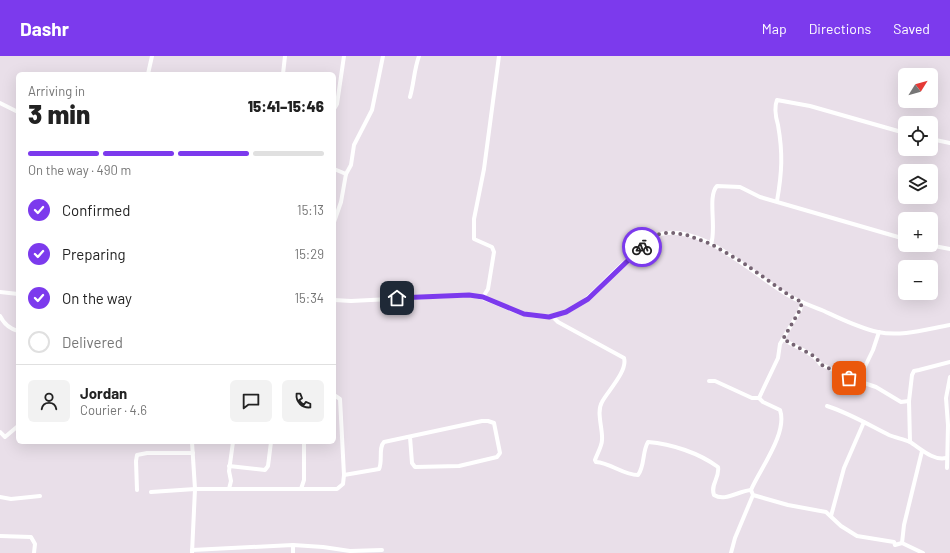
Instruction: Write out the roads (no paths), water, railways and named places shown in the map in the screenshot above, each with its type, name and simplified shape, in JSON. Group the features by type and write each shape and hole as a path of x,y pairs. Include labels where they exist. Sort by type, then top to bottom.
{"street":[{"path":"148,72 152,56"},
{"path":"283,72 285,56"},
{"path":"336,106 344,56"},
{"path":"336,216 341,202 346,174 351,165 354,145 372,110 383,56"},
{"path":"410,97 413,86 414,70 419,56"},
{"path":"483,297 488,288 494,252 492,248 474,239 474,219 484,169 499,56"},
{"path":"777,201 782,176 782,154 777,120 777,100 810,106 898,131"},
{"path":"0,103 16,111"},
{"path":"938,140 950,143"},
{"path":"336,170 346,174"},
{"path":"711,244 716,186 740,187 760,197 898,237"},
{"path":"336,300 351,302 455,294 483,297 524,314 552,316 566,312 588,299 613,273 654,236 662,233 675,233 711,244 742,262 793,298 863,328 879,332 904,333 950,325"},
{"path":"938,247 950,249"},
{"path":"0,292 16,294"},
{"path":"760,398 778,358 780,344 800,310 802,302"},
{"path":"0,316 12,330 16,331"},
{"path":"552,316 558,322 624,358 625,361 618,378 601,403 600,413 602,438 595,460 596,462 603,462 628,474 638,475 643,464 648,442 682,450 718,467 717,477 712,485 714,495 718,497 723,498 744,491 788,505 826,512 841,526 857,536 894,542 895,545 902,543 923,553"},
{"path":"858,381 873,350 879,332"},
{"path":"783,339 812,355 820,364 876,388 901,402 909,401"},
{"path":"910,442 909,401 914,371 950,362"},
{"path":"946,468 949,441 946,398 950,377"},
{"path":"709,381 714,381 752,398 760,398 763,402 780,410 782,422 772,450 752,493 731,553"},
{"path":"151,492 194,489 337,489 343,484 344,475 339,398 336,396"},
{"path":"827,406 889,435 910,442 922,451 942,459 946,458"},
{"path":"344,475 379,469 382,464 382,443 463,424 488,421 494,423 500,453 497,457 459,466 415,467 412,463 410,437"},
{"path":"831,516 844,468 864,422"},
{"path":"0,432 5,437 16,428"},
{"path":"192,444 194,489 192,552 293,545 323,546 350,551 382,550"},
{"path":"228,489 231,481 230,466 233,444"},
{"path":"230,466 265,470 268,466 271,444"},
{"path":"301,490 304,480 304,444"},
{"path":"902,543 904,525 922,451"},
{"path":"137,490 137,455 147,453 193,453"},
{"path":"0,497 11,499 40,496"},
{"path":"0,536 31,537 35,544 34,553"},
{"path":"293,545 293,553"}]}
